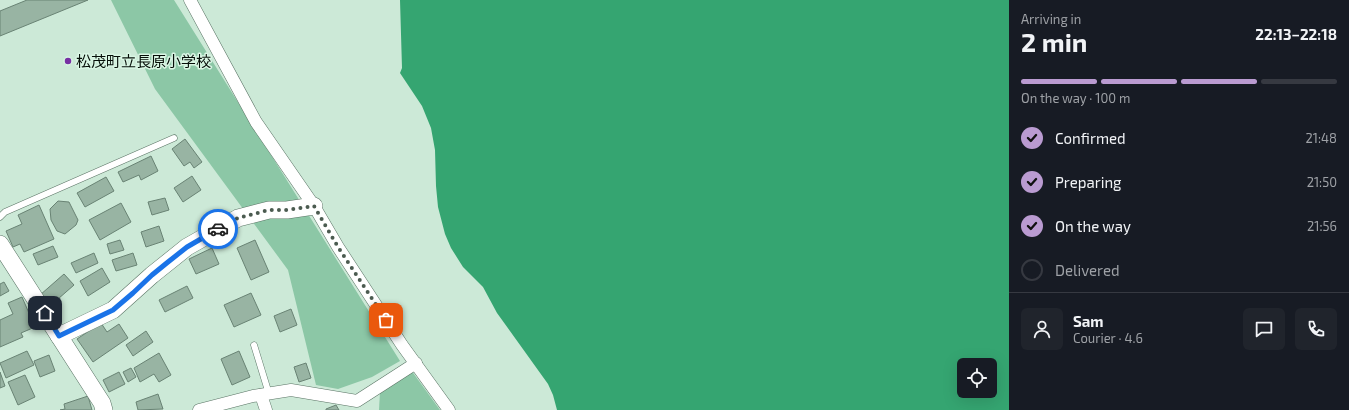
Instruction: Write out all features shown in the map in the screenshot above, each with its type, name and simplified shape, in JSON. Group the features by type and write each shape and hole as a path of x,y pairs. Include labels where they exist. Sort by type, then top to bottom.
{"main road":[{"path":"59,336 113,310 152,275 187,247 238,218 269,210 287,210 314,206"},
{"path":"0,244 102,403 104,410"}],"street":[{"path":"190,0 256,122 314,206 338,247 449,410"},
{"path":"199,410 265,394 291,390 357,401 416,363"},
{"path":"265,394 266,410"}],"lane":[{"path":"0,217 5,212 174,138"},
{"path":"254,345 265,394"}],"shaded area":[{"path":"111,0 174,0 400,361 372,377 338,389 316,385 288,270 155,89"},
{"path":"400,0 1009,0 1009,410 557,410 548,384 497,313 483,287 463,267 451,248 445,234 438,207 435,150 431,128 422,106 400,73 402,68"},
{"path":"411,370 440,410 379,410 380,392"}],"building":[{"path":"27,0 88,0 0,36 0,11"},
{"path":"185,139 202,162 194,168 190,162 184,166 172,149"},
{"path":"151,156 158,171 141,180 139,175 123,182 118,172"},
{"path":"192,176 201,190 183,202 174,188"},
{"path":"106,177 114,191 85,207 77,193"},
{"path":"165,198 169,210 152,215 148,202"},
{"path":"58,201 69,202 78,220 76,225 65,234 57,231 51,220 50,209"},
{"path":"121,203 131,222 100,240 89,220"},
{"path":"39,205 54,239 24,252 20,244 13,247 6,231 22,224 18,215"},
{"path":"159,226 164,241 146,247 141,232"},
{"path":"120,240 124,250 110,254 107,244"},
{"path":"255,240 269,272 251,280 237,248"},
{"path":"53,246 58,257 38,265 33,254"},
{"path":"212,248 219,264 196,274 189,259"},
{"path":"94,253 98,263 76,273 71,263"},
{"path":"133,253 137,265 116,271 112,260"},
{"path":"102,268 110,282 88,296 80,281"},
{"path":"64,274 74,285 50,306 40,295"},
{"path":"4,282 9,291 0,296 0,284"},
{"path":"187,286 193,298 165,312 159,300"},
{"path":"251,293 261,315 234,327 224,305"},
{"path":"22,297 35,327 21,333 23,337 0,347 0,320 13,314 8,303"},
{"path":"291,309 297,325 280,332 274,316"},
{"path":"101,323 107,332 119,324 128,338 93,362 77,339"},
{"path":"146,331 153,342 133,356 126,345"},
{"path":"27,351 34,365 6,378 0,363"},
{"path":"239,351 250,377 232,385 221,359"},
{"path":"159,353 171,375 159,382 154,374 140,382 134,368"},
{"path":"49,355 55,371 40,377 34,361"},
{"path":"306,363 311,378 299,382 294,367"},
{"path":"131,368 136,377 128,382 123,372"},
{"path":"0,372 5,386 0,388"},
{"path":"119,372 125,384 109,392 103,380"},
{"path":"25,375 35,397 18,405 8,382"},
{"path":"158,394 163,409 138,410 136,402"},
{"path":"88,396 92,410 60,410 65,409 64,404"},
{"path":"336,405 339,410 326,410 326,409"}],"way so far":[{"path":"218,229 238,218 269,210 287,210 314,206 338,247 386,320"}],"place":[{"name":"松茂町立長原小学校","path":"68,61"}],"route":[{"path":"45,313 59,336 113,310 152,275 187,247 218,229"}]}
